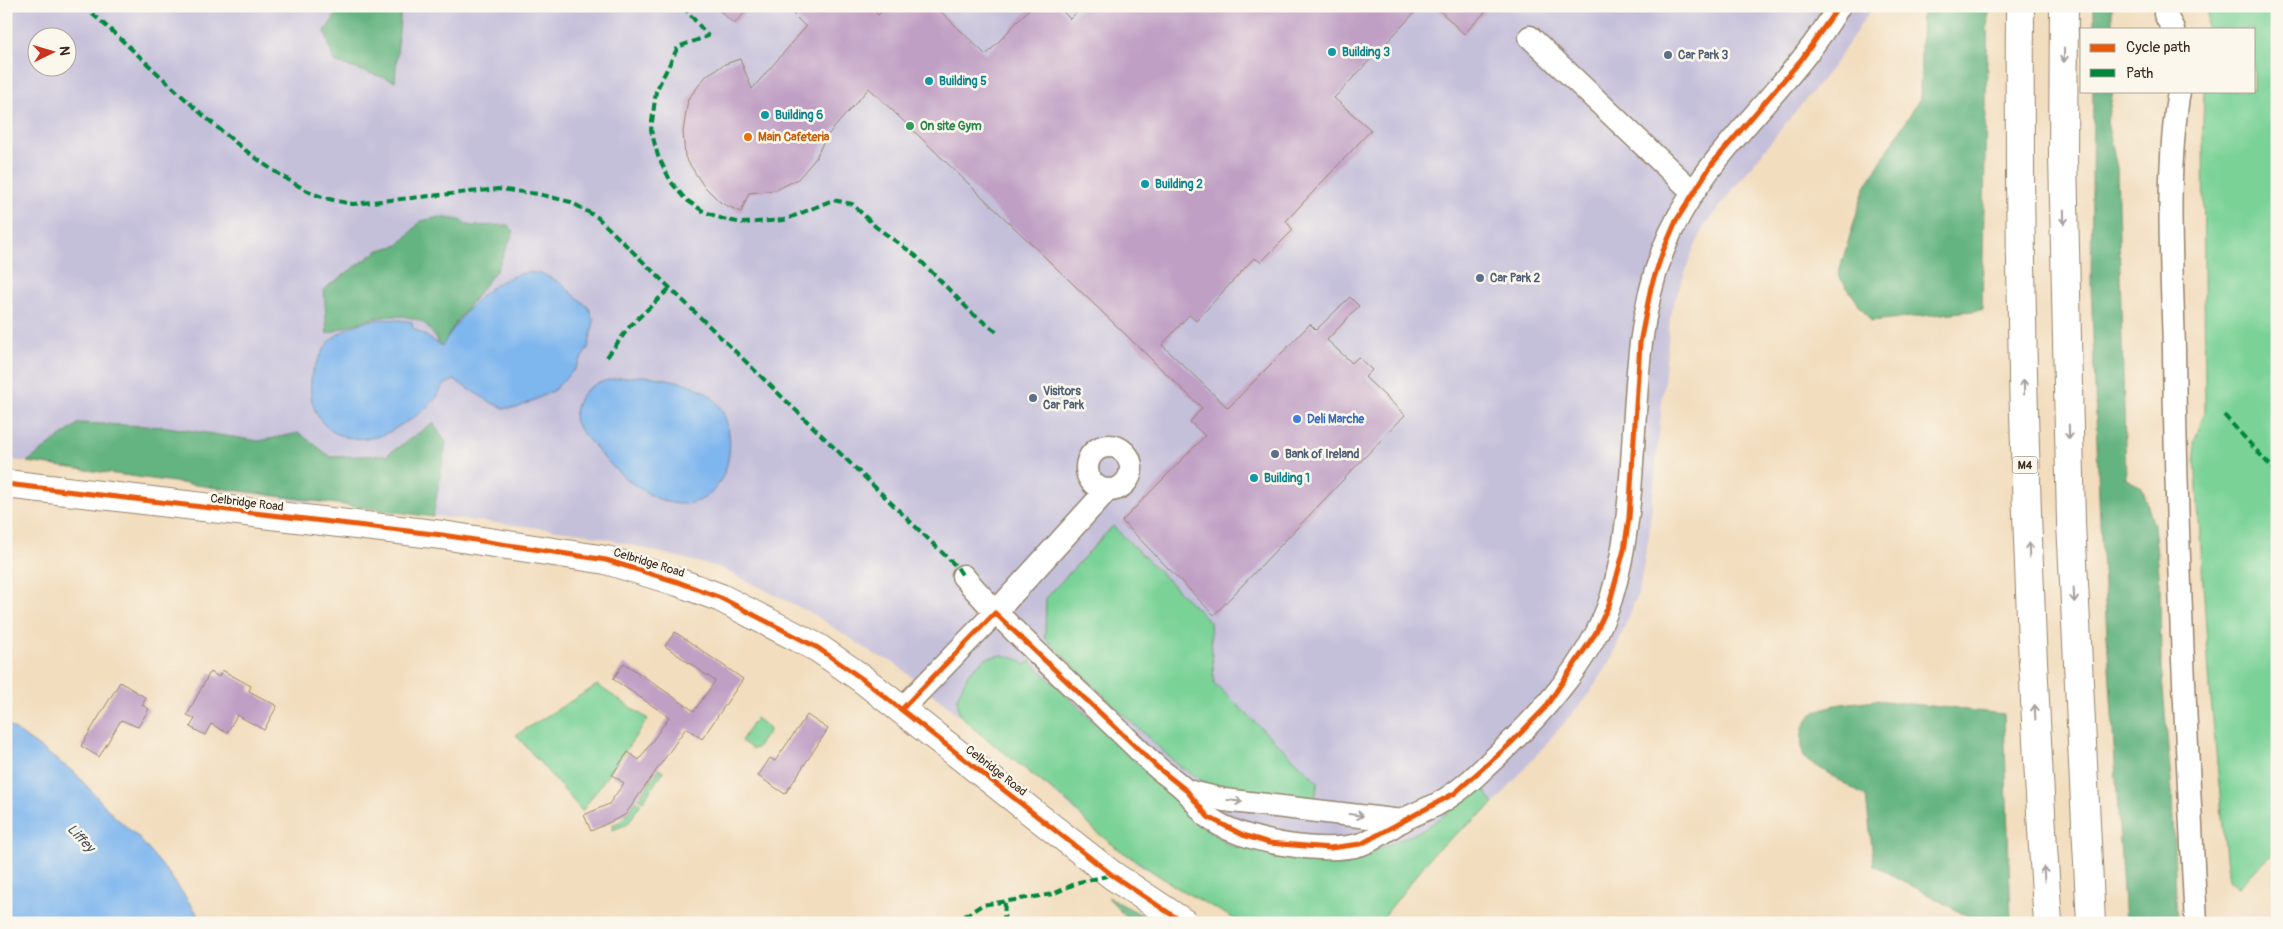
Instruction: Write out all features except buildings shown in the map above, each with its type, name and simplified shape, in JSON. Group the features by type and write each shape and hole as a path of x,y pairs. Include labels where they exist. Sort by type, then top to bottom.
{"main road":[{"name":"M4","path":"2020,6 2019,154 2026,476 2035,709 2048,923"},
{"path":"2064,6 2063,156 2071,523 2091,923"},
{"name":"Celbridge Road","path":"6,484 442,535 606,560 707,592 780,627 818,648 902,709 1112,875 1184,923"}],"street":[{"path":"963,576 995,613 1157,767 1187,791 1208,817 1243,835 1269,843 1330,848 1362,844 1402,820 1455,793 1527,728 1545,708 1580,659 1605,612 1616,579 1628,518 1640,343 1650,287 1676,221 1693,192 1712,164 1805,55 1839,6"},
{"path":"2165,6 2165,14 2172,28"},
{"path":"1530,37 1693,192"},
{"path":"2179,92 2171,174 2175,430 2196,923"},
{"path":"902,709 995,613 1107,490"},
{"path":"1187,791 1224,800 1402,820"}],"shaded area":[{"path":"6,6 1873,6 1835,64 1705,225 1692,253 1671,311 1649,535 1639,591 1611,660 1589,694 1494,804 1435,851 1379,923 1242,923 1135,862 1094,830 1069,805 893,662 876,655 813,614 721,568 583,533 303,501 6,459"}],"green space":[{"path":"342,6 401,6 395,81 334,62 325,31"},
{"path":"1922,6 1988,6 1982,310 1871,321 1838,275 1864,189 1920,98"},
{"path":"2094,6 2112,6 2112,28 2094,28"},
{"path":"2208,6 2277,6 2277,850 2238,887 2229,881 2226,858 2210,689 2194,443 2205,411 2204,92 2256,92 2256,28 2207,28"},
{"path":"2093,92 2113,92 2107,122 2117,168 2126,479 2142,487 2154,526 2160,582 2161,666 2172,793 2177,923 2125,923 2100,522 2091,285"},
{"path":"439,217 460,220 471,226 508,225 514,231 497,269 457,321 442,346 422,322 399,316 361,322 327,334 324,289 379,250 399,245 421,221"},
{"path":"79,423 167,427 259,441 299,433 331,457 387,455 433,423 446,442 433,517 27,462"},
{"path":"1113,526 1210,622 1214,683 1318,782 1315,799 1257,791 1214,789 1178,765 1114,706 1045,638 1046,598"},
{"path":"1002,655 1020,660 1025,665 1030,661 1203,826 1227,844 1270,854 1354,859 1423,830 1483,788 1494,804 1435,851 1379,923 1242,923 1179,889 1117,848 1094,830 1070,804 974,729 959,714 957,698 968,674 986,658"},
{"path":"597,685 648,719 582,811 516,735"},
{"path":"1875,700 2004,714 2011,923 1980,923 1874,865 1866,797 1804,758 1802,740 1804,726 1810,717 1819,710 1831,706"},
{"path":"756,718 768,727 769,731 757,748 753,749 741,741"},
{"path":"659,769 663,772 643,801 639,798"},
{"path":"637,800 641,803 628,824 613,830 612,825 623,820"},
{"path":"1108,897 1158,923 1131,923"}],"water":[{"path":"529,272 542,274 559,282 589,308 594,321 588,348 574,370 553,391 517,408 504,408 492,403 454,380 442,386 429,406 417,415 385,434 365,439 342,436 332,431 318,416 311,396 313,372 327,344 333,338 361,323 391,319 412,322 413,328 442,346 478,299 501,282"},
{"path":"643,376 675,381 698,388 718,404 726,420 729,438 729,457 724,474 714,489 701,500 684,504 672,503 646,493 622,475 601,455 575,422 576,407 580,397 586,390 603,381"},
{"name":"Liffey","path":"6,723 75,773 113,815 138,837 169,874 204,923 6,923"}],"marked path":[{"path":"83,6 191,104 247,151 276,172 317,195 353,204 498,189 538,194 571,202 597,217 957,567 963,576"},
{"path":"683,6 708,36 678,47 656,91 651,130 658,156 671,182 685,199 703,211 723,219 742,223 784,220 833,200 852,204 876,227 915,255 973,314 997,332"},
{"path":"607,357 630,326 669,289"},
{"path":"2224,415 2277,473"},
{"path":"954,923 982,905 1053,894 1079,882 1112,875"},
{"path":"1004,923 1005,901"}],"cycle path":[{"path":"902,709 995,613 1157,767 1187,791 1208,817 1243,835 1269,843 1330,848 1361,844 1455,793 1509,745 1545,708 1595,634 1609,605 1624,550 1629,518 1640,343 1651,287 1663,251 1676,221 1712,164 1801,60 1839,6"},
{"path":"6,484 442,535 606,560 678,582 721,598 818,648 861,678 1112,875 1184,923"}],"place":[{"name":"Building 3","path":"1332,52"},
{"name":"Car Park 3","path":"1668,55"},
{"name":"Building 5","path":"929,81"},
{"name":"Building 6","path":"765,115"},
{"name":"On site Gym","path":"910,126"},
{"name":"Main Cafeteria","path":"748,137"},
{"name":"Building 2","path":"1145,184"},
{"name":"Car Park 2","path":"1480,278"},
{"name":"Visitors Car Park","path":"1033,398"},
{"name":"Deli Marche","path":"1297,419"},
{"name":"Bank of Ireland","path":"1275,454"},
{"name":"Building 1","path":"1254,478"}]}
